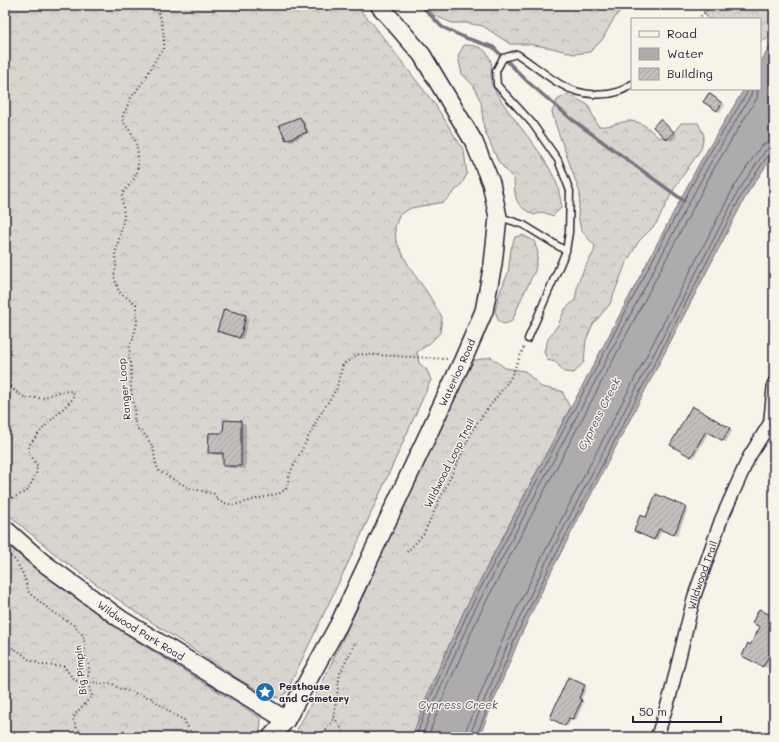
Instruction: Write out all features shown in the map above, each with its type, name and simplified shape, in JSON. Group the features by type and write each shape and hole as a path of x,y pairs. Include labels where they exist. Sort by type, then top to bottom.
{"street":[{"name":"Waterloo Road","path":"271,737 286,720 339,624 463,360 484,311 493,264 498,217 491,183 474,142 422,55 379,5"},
{"path":"772,422 774,383"},
{"name":"Wildwood Trail","path":"657,737 670,696 694,597 721,520 749,457 772,422"},
{"name":"Wildwood Park Road","path":"5,529 41,560 122,620 286,720"}],"lane":[{"path":"528,339 566,251 569,232 570,191 558,160 532,123 497,85 496,71 503,58 517,54 560,84 585,93 608,95 627,88 631,85"},
{"path":"498,217 524,225 566,251"}],"path":[{"name":"Ranger Loop","path":"156,5 162,24 164,49 158,55 145,79 131,98 122,118 124,124 137,144 139,168 133,180 122,194 124,217 117,247 114,253 116,267 114,276 119,292 136,304 137,323 133,339 130,344 129,358 131,366 131,390 135,410 134,420 138,429 144,434 153,447 156,465 159,471 189,488 214,494 220,502 234,505 280,493 286,489 291,471 318,418 336,390 343,364 359,354 463,360"},
{"path":"699,18 712,5"},
{"name":"Wildwood Loop Trail","path":"407,552 422,536 474,427 510,379 528,339"},
{"path":"5,382 17,393 26,398 42,398 58,392 71,391 74,394 72,400 29,445 29,452 37,466 36,474 27,491 10,499 5,504"},
{"name":"Big Pimpin","path":"5,550 16,561 23,574 29,593 50,610 72,624 83,635 86,646 84,653 89,666 88,684 92,696 77,712 73,719 77,729 86,736 100,732 112,737"},
{"path":"316,737 328,729 334,717 340,673 355,643"},
{"path":"5,644 20,652 28,659 41,665 64,666 70,676 81,685 92,682 112,684 118,688 151,698 174,715 184,720 193,737"},
{"path":"334,717 348,737"}],"green space":[{"path":"5,5 355,5 372,23 436,106 464,151 467,174 461,185 444,202 411,208 399,215 395,227 396,241 411,270 427,292 442,317 440,333 429,344 417,352 419,363 427,370 431,380 359,540 286,693 279,698 270,697 237,678 133,610 62,560 5,512"},
{"path":"429,5 624,5 602,40 590,52 574,54 528,44 510,44 483,26 466,23 452,23 433,15"},
{"path":"701,5 774,5 774,33 765,40 761,41 761,18 708,18"},
{"path":"464,45 476,46 486,52 491,62 491,83 493,87 508,111 542,156 549,168 557,184 562,207 553,216 543,212 534,215 523,208 517,201 514,179 498,161 484,129 481,102 473,85 462,74 458,56"},
{"path":"568,94 588,105 598,126 608,126 634,121 647,127 659,138 671,136 681,123 698,123 704,135 701,149 675,187 656,224 639,241 626,263 610,304 593,324 586,340 584,362 574,373 564,372 556,362 547,360 544,351 549,337 558,325 565,309 575,300 578,283 594,252 595,246 581,230 578,216 580,193 552,112 557,100"},
{"path":"523,235 534,241 538,253 535,271 512,321 505,324 499,322 495,311 500,292 508,273 511,249 515,237"},
{"path":"491,357 505,368 525,371 541,387 562,391 570,408 464,611 427,696 412,737 292,737 323,681 363,596 408,494 471,361"},
{"path":"5,543 39,571 141,644 261,718 260,733 255,737 5,737"}],"water":[{"name":"Cypress Creek","path":"774,40 774,154 747,194 554,566 520,637 479,737 412,737 427,696 464,611 700,162 743,90 761,90 761,61"}],"building":[{"path":"709,93 722,103 717,111 703,102"},
{"path":"300,117 307,132 286,140 279,125"},
{"path":"660,119 674,132 667,140 653,127"},
{"path":"224,309 246,315 240,338 217,331"},
{"path":"692,406 730,428 723,441 706,431 691,457 670,445"},
{"path":"224,420 241,421 241,466 223,466 223,453 208,453 209,433 223,433"},
{"path":"656,494 686,507 674,535 659,529 654,540 634,531 640,515 646,517"},
{"path":"759,609 774,617 774,646 763,667 742,656 748,643 750,645 760,627 752,623"},
{"path":"568,677 585,685 579,698 582,700 573,719 569,718 565,726 550,718"}],"waterway":[{"path":"421,5 442,27 466,38 493,47 528,82 570,118 684,201"}],"place":[{"name":"Pesthouse and Cemetery","path":"265,692"}]}
